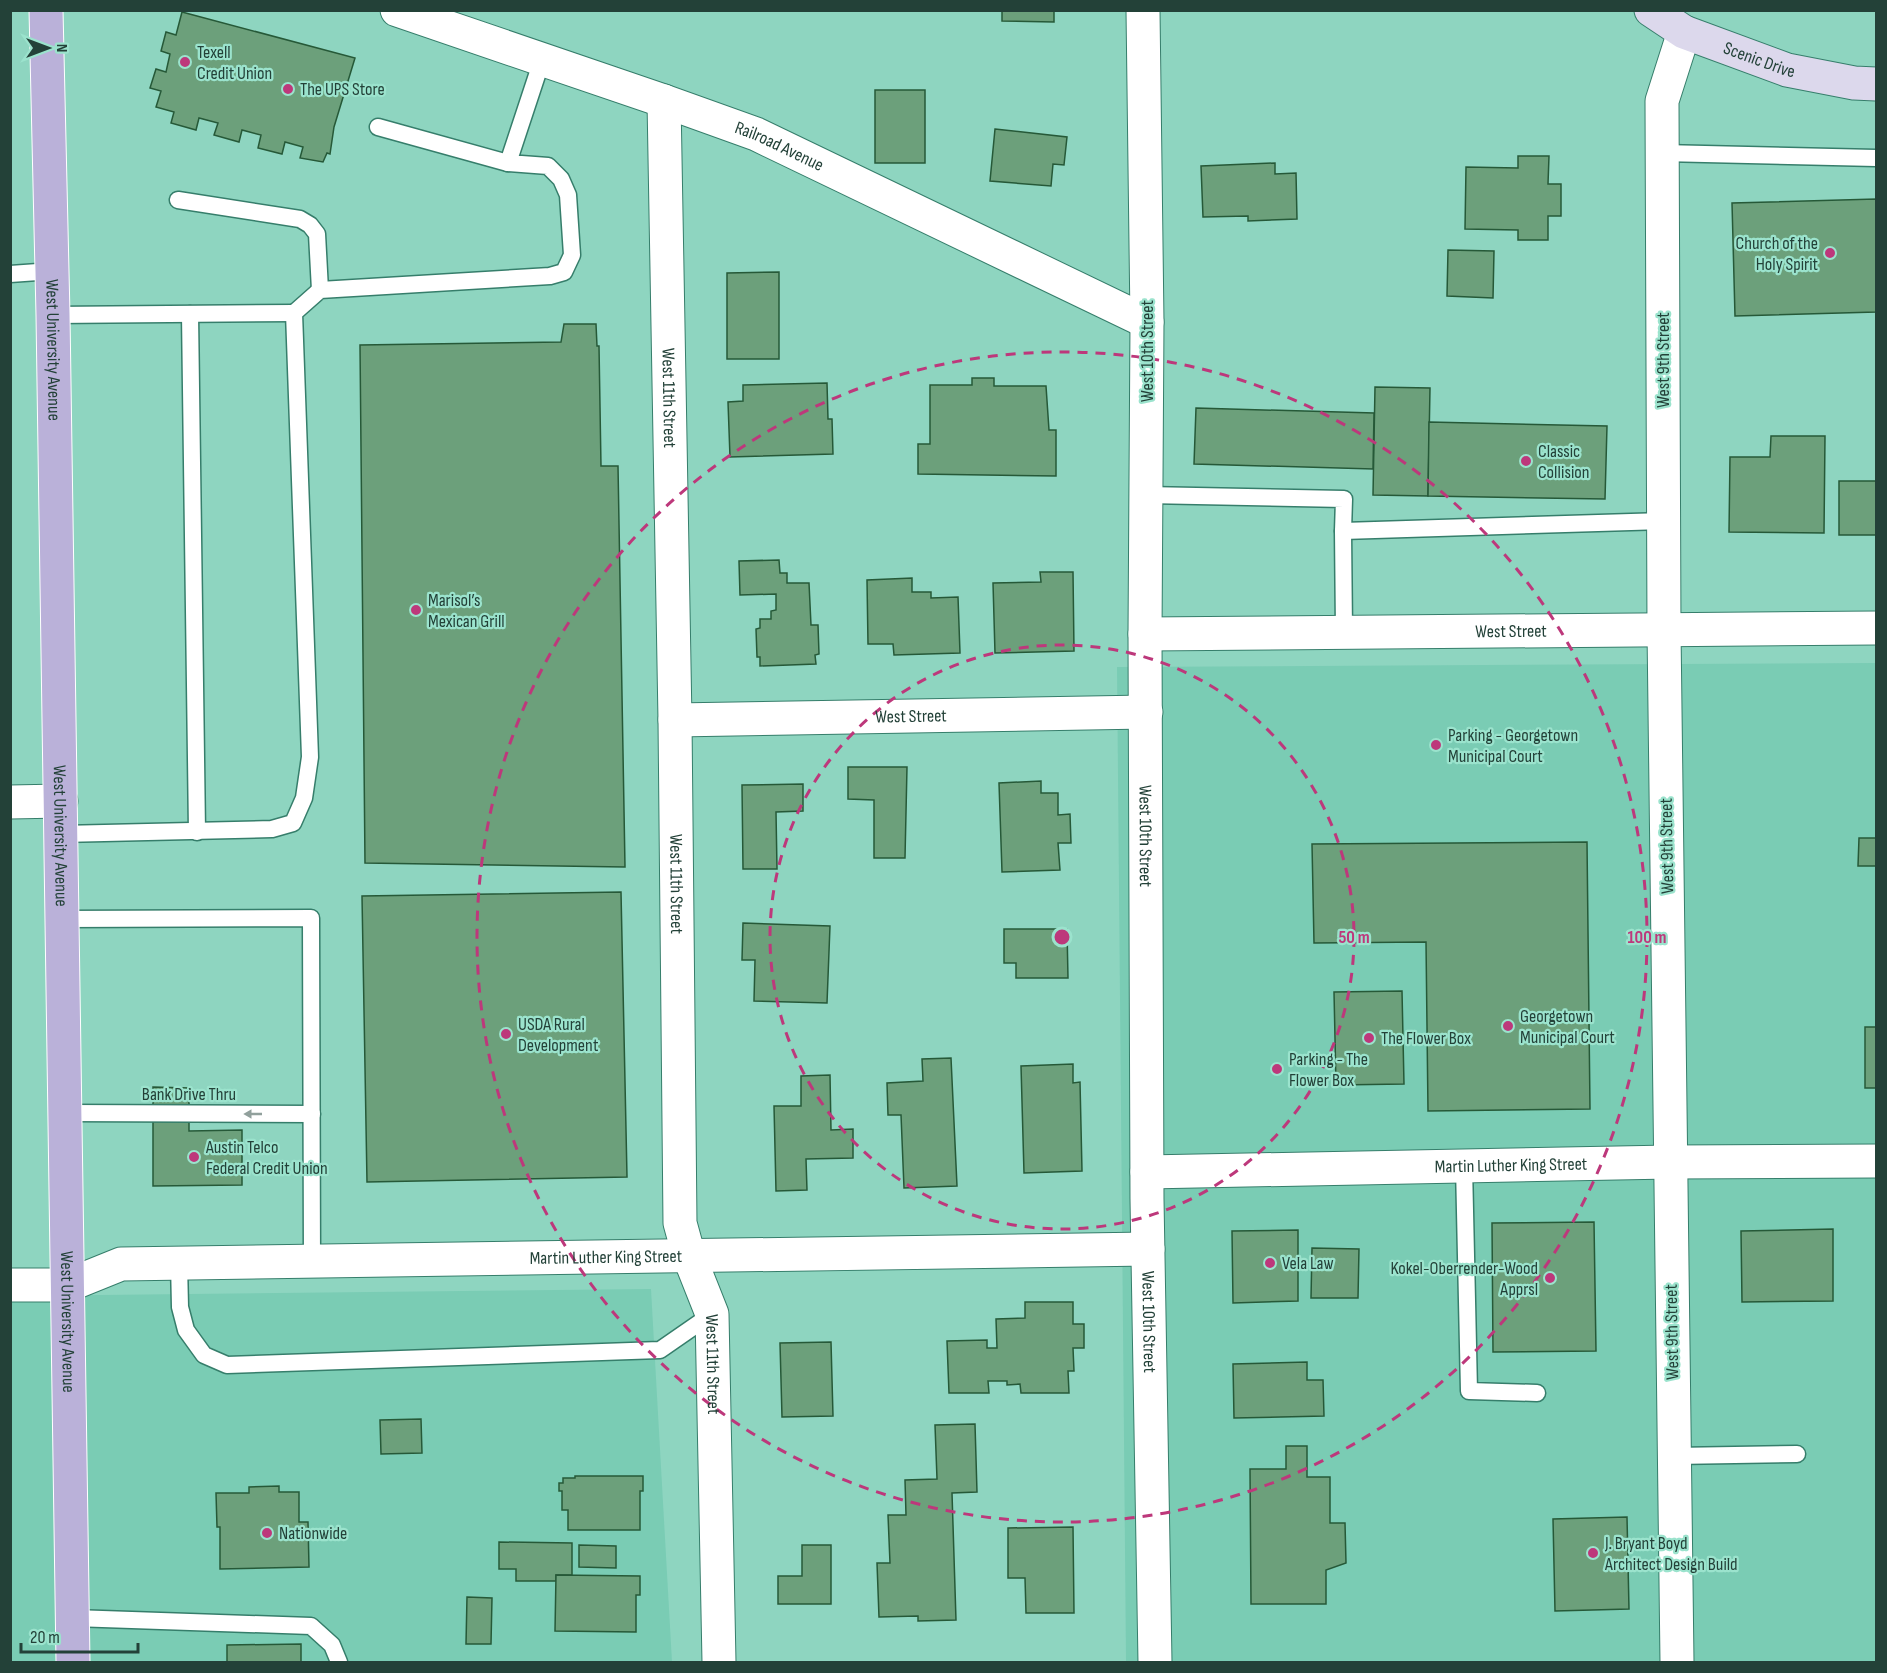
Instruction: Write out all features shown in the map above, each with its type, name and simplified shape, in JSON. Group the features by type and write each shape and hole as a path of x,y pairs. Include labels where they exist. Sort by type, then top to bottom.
{"main road":[{"name":"West University Avenue","path":"46,10 53,315 74,1662"}],"street":[{"name":"Railroad Avenue","path":"397,10 756,134 1147,322"},
{"name":"West 10th Street","path":"1143,10 1147,322 1145,634 1147,1172 1155,1662"},
{"name":"Scenic Drive","path":"1651,10 1684,32 1787,70 1854,83 1876,84"},
{"name":"West 9th Street","path":"1677,1662 1664,630 1662,101 1684,32"},
{"name":"West 11th Street","path":"664,101 675,720 680,1223 689,1256 712,1314 718,1662"},
{"name":"West Street","path":"1145,634 1876,627"},
{"name":"West Street","path":"675,720 1146,712"},
{"path":"10,802 61,801"},
{"name":"Martin Luther King Street","path":"1147,1172 1670,1162 1876,1161"},
{"name":"Martin Luther King Street","path":"69,1285 121,1264 1148,1249"},
{"path":"10,1285 69,1285"}],"lane":[{"path":"508,163 542,60"},
{"path":"53,315 294,313 320,290 549,276 564,272 572,255 568,195 561,179 548,166 508,163 378,126"},
{"path":"1662,153 1876,158"},
{"path":"178,201 300,219 310,225 317,234 320,290"},
{"path":"10,274 52,271"},
{"path":"61,834 272,829 293,823 304,798 310,757 294,313"},
{"path":"190,314 197,832"},
{"path":"1146,495 1344,499 1344,632"},
{"path":"1343,531 1664,520"},
{"path":"63,919 311,918 312,1261"},
{"name":"Bank Drive Thru","path":"66,1113 312,1114"},
{"path":"1464,1166 1469,1391 1537,1393"},
{"path":"179,1263 180,1307 186,1330 204,1355 227,1365 660,1350 712,1314"},
{"path":"1674,1456 1797,1454"},
{"path":"72,1618 311,1626 332,1645 339,1662"}],"shaded area":[{"path":"1876,663 1876,1662 1126,1662 1117,667"},
{"path":"651,1289 672,1662 11,1662 10,1296"}],"building":[{"path":"1002,10 1054,10 1054,22 1002,21"},
{"path":"182,12 355,58 334,127 330,154 327,153 323,162 300,158 303,147 285,142 282,154 258,148 261,135 242,130 239,142 214,135 218,123 199,118 196,130 171,123 174,112 156,107 161,91 150,88 156,69 166,72 170,54 161,51 166,32 176,35"},
{"path":"875,90 925,90 925,163 875,163"},
{"path":"995,129 1067,137 1064,165 1053,164 1051,186 990,181"},
{"path":"1518,156 1549,156 1548,184 1561,184 1561,216 1548,216 1548,240 1518,240 1518,230 1465,229 1466,167 1518,168"},
{"path":"1275,163 1275,174 1296,173 1297,219 1248,221 1248,216 1203,217 1201,166"},
{"path":"1876,199 1876,312 1735,316 1732,203"},
{"path":"1448,250 1494,251 1493,298 1447,296"},
{"path":"779,272 779,359 727,359 727,273"},
{"path":"564,324 596,324 597,346 599,346 601,466 618,466 625,867 365,863 360,345 561,342"},
{"path":"972,378 994,378 994,386 1046,386 1049,430 1056,430 1056,476 918,474 918,444 930,444 930,385 972,385"},
{"path":"827,383 828,419 832,419 833,454 730,457 728,402 743,401 743,385"},
{"path":"1375,387 1430,388 1428,496 1373,495"},
{"path":"1196,408 1374,413 1373,469 1194,464"},
{"path":"1429,422 1607,426 1605,499 1428,496"},
{"path":"1771,436 1825,436 1824,533 1729,532 1730,457 1770,457"},
{"path":"1839,481 1876,481 1876,535 1839,535"},
{"path":"779,560 780,573 787,573 787,583 809,583 811,625 818,625 819,654 815,655 816,664 760,666 760,657 757,657 756,629 760,628 760,619 771,619 771,611 776,610 776,594 740,595 739,561"},
{"path":"1040,572 1073,572 1074,651 995,653 993,583 1041,582"},
{"path":"912,578 912,592 931,592 931,598 958,597 960,653 894,655 893,644 868,644 867,580"},
{"path":"848,767 907,767 905,858 874,858 874,800 848,799"},
{"path":"1041,781 1041,793 1058,793 1058,815 1070,814 1071,843 1058,843 1060,870 1002,872 999,783"},
{"path":"803,784 803,811 776,812 777,869 743,869 742,785"},
{"path":"1859,838 1876,838 1876,866 1858,866"},
{"name":"Georgetown Municipal Court","path":"1587,842 1590,1109 1428,1111 1426,942 1314,943 1312,844"},
{"path":"621,892 627,1177 367,1182 362,896"},
{"path":"743,923 830,926 827,1003 754,1001 755,960 742,960"},
{"path":"1004,929 1067,929 1068,978 1016,978 1016,963 1004,963"},
{"name":"The Flower Box","path":"1402,991 1404,1084 1336,1085 1334,992"},
{"path":"1865,1027 1876,1027 1876,1088 1865,1088"},
{"path":"951,1058 957,1186 904,1188 901,1115 888,1115 887,1083 923,1081 922,1059"},
{"path":"1073,1064 1073,1083 1080,1082 1082,1171 1024,1173 1021,1066"},
{"path":"830,1075 831,1130 853,1129 853,1158 806,1159 807,1190 776,1191 774,1106 801,1106 801,1076"},
{"path":"153,1087 189,1088 189,1131 242,1130 242,1185 153,1186"},
{"path":"1594,1222 1596,1351 1493,1352 1492,1223"},
{"path":"1833,1229 1833,1301 1742,1302 1741,1231"},
{"path":"1298,1230 1298,1301 1233,1303 1232,1231"},
{"path":"1312,1248 1359,1249 1358,1298 1311,1298"},
{"path":"1025,1302 1073,1302 1073,1324 1084,1324 1084,1348 1073,1348 1074,1371 1068,1371 1069,1393 1021,1393 1020,1384 1007,1385 1007,1381 988,1381 989,1393 949,1393 947,1341 987,1340 987,1348 997,1348 996,1319 1025,1318"},
{"path":"831,1342 833,1416 782,1417 780,1343"},
{"path":"1307,1362 1307,1380 1323,1380 1324,1416 1234,1418 1233,1364"},
{"path":"421,1419 422,1453 381,1454 380,1420"},
{"path":"975,1424 977,1492 952,1493 956,1620 918,1621 918,1616 879,1617 877,1563 890,1563 888,1515 906,1515 905,1480 937,1479 935,1425"},
{"path":"1286,1446 1307,1446 1307,1477 1330,1477 1330,1523 1345,1523 1346,1563 1326,1570 1326,1604 1251,1604 1250,1469 1286,1469"},
{"path":"575,1476 643,1476 643,1491 640,1491 640,1530 568,1530 568,1510 562,1510 562,1491 559,1491 559,1483 563,1483 563,1478 575,1478"},
{"path":"279,1486 279,1492 299,1492 299,1522 308,1522 309,1567 220,1569 220,1527 217,1527 216,1493 249,1493 249,1487"},
{"path":"1627,1517 1629,1609 1555,1611 1553,1519"},
{"path":"1073,1527 1074,1613 1026,1613 1025,1578 1008,1578 1008,1528"},
{"path":"499,1542 572,1543 572,1575 556,1575 556,1581 516,1581 516,1569 499,1569"},
{"path":"579,1545 616,1546 616,1568 579,1567"},
{"path":"802,1545 831,1545 831,1604 778,1604 778,1576 802,1576"},
{"path":"556,1575 640,1576 640,1595 636,1595 636,1632 555,1631"},
{"path":"467,1597 492,1598 491,1644 466,1644"},
{"path":"301,1644 301,1662 227,1662 227,1645"}],"place":[{"name":"Texell Credit Union","path":"185,62"},
{"name":"The UPS Store","path":"288,89"},
{"name":"Church of the Holy Spirit","path":"1830,253"},
{"name":"Classic Collision","path":"1526,461"},
{"name":"Marisol’s Mexican Grill","path":"416,610"},
{"name":"Parking - Georgetown Municipal Court","path":"1436,745"},
{"name":"Georgetown Municipal Court","path":"1508,1026"},
{"name":"USDA Rural Development","path":"506,1034"},
{"name":"The Flower Box","path":"1369,1038"},
{"name":"Parking - The Flower Box","path":"1277,1069"},
{"name":"Austin Telco Federal Credit Union","path":"194,1157"},
{"name":"Vela Law","path":"1270,1263"},
{"name":"Kokel-Oberrender-Wood Apprsl","path":"1550,1278"},
{"name":"Nationwide","path":"267,1533"},
{"name":"J. Bryant Boyd Architect Design Build","path":"1593,1553"}]}
